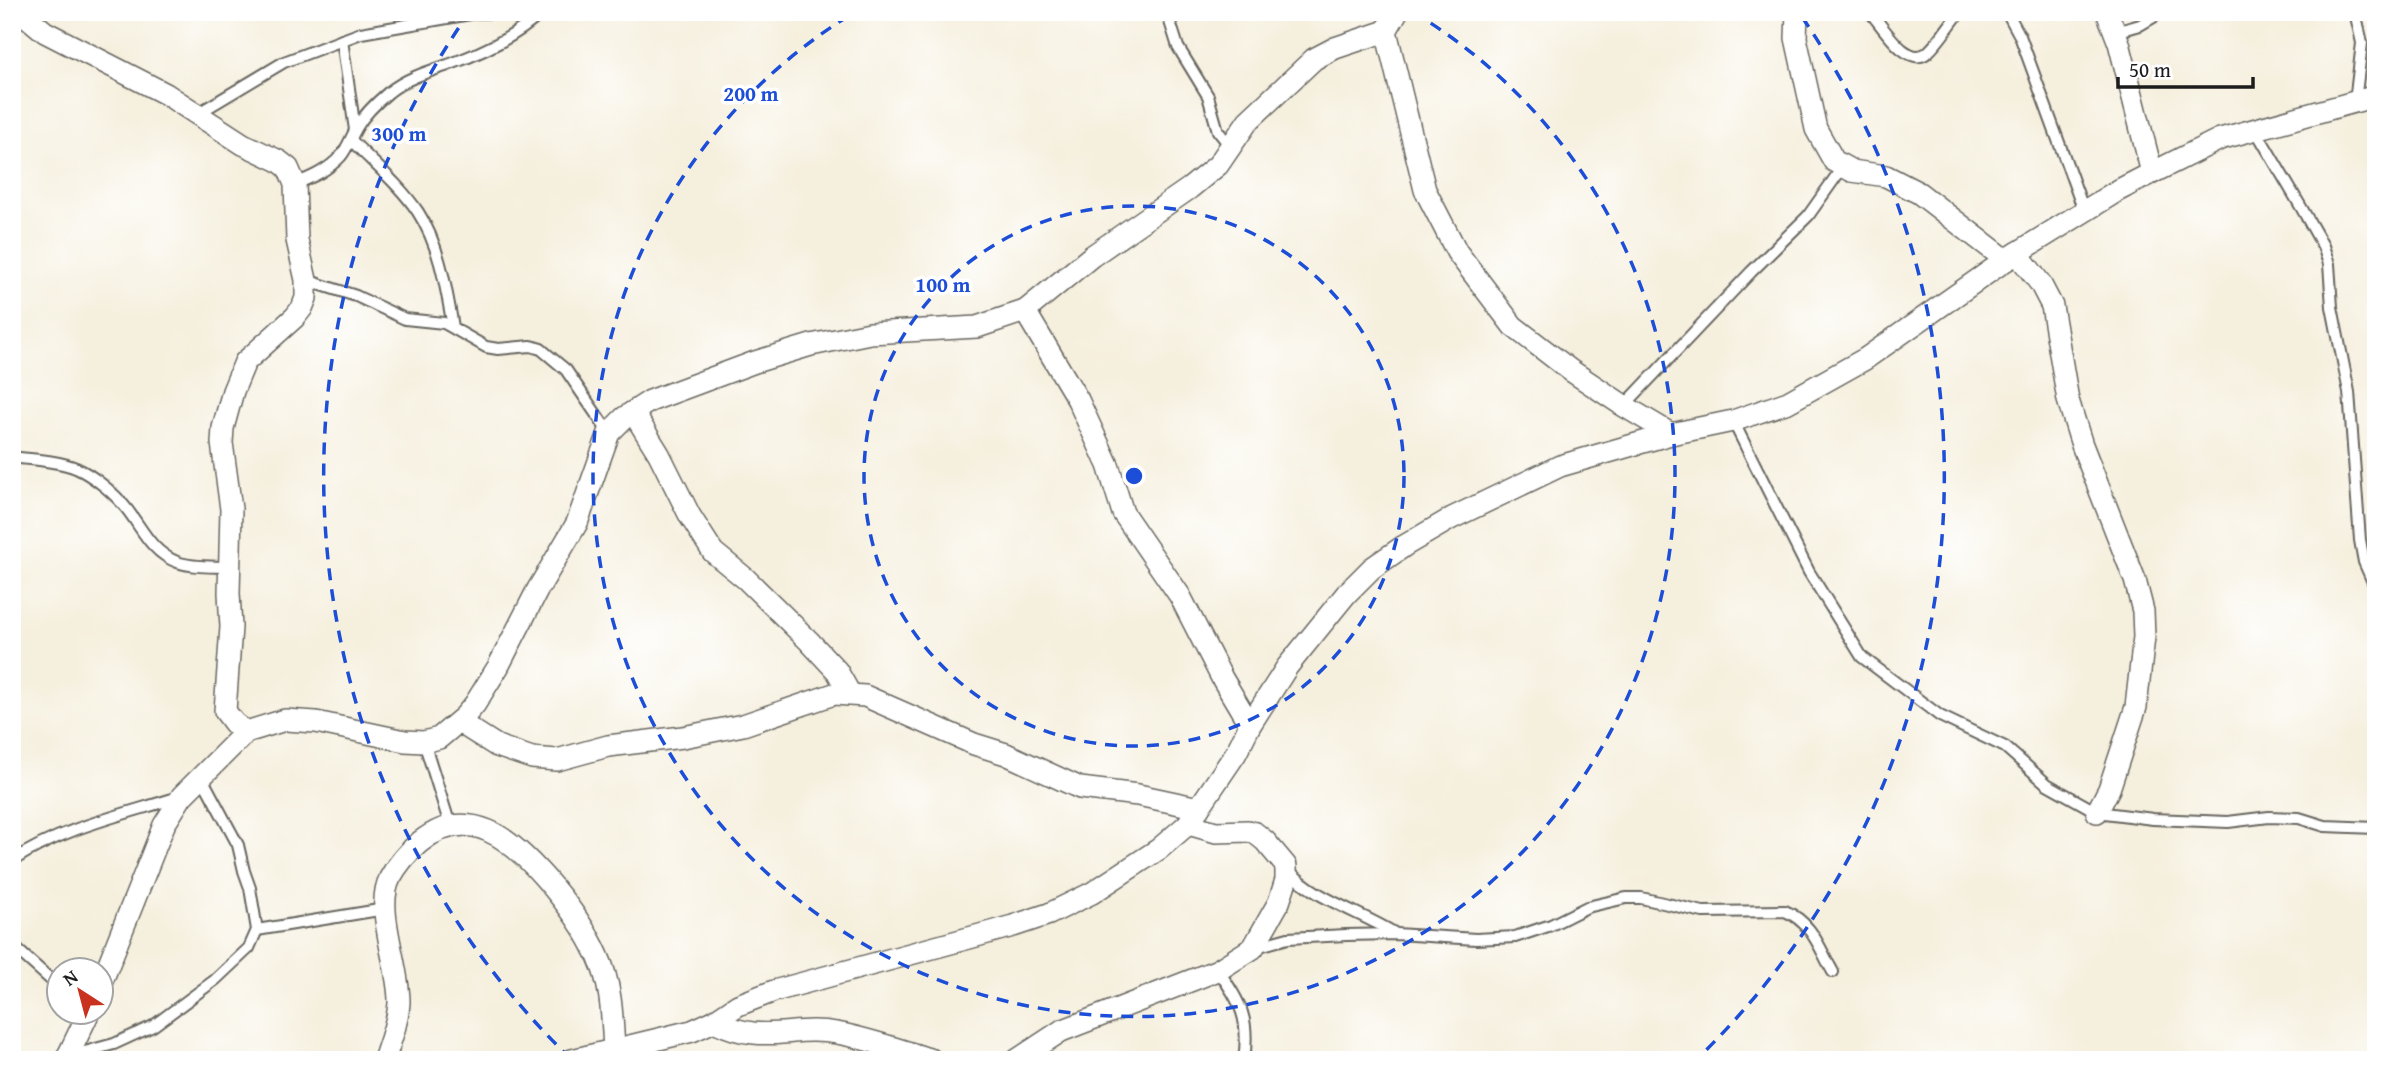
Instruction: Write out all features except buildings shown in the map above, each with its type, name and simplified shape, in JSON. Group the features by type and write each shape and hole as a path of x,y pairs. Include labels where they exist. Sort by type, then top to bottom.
{"street":[{"path":"21,12 46,32 166,94 243,144 279,160 288,168 295,184 298,200 297,240 306,280 306,298 302,308 285,327 245,362 233,391 222,443 231,509 231,627 225,712 246,732"},
{"path":"111,956 164,825 182,796 246,732 285,720 316,722 405,741 424,742 439,738 458,722 475,704 498,667 576,523 609,433 633,412 650,401 755,362 843,337 977,327 1025,311 1092,256 1190,188 1218,165 1248,121 1314,59 1335,48 1386,31 1397,12"},
{"path":"1797,12 1796,38 1816,129 1828,154 1842,168 1886,176 1919,193 2011,256 2040,284 2052,306 2071,411 2135,580 2143,611 2144,637 2136,707 2109,789 2098,812"},
{"path":"2111,22 2151,173"},
{"path":"1386,31 1425,190 1457,252 1513,326 1570,370 1671,434"},
{"path":"572,1060 614,1050 652,1051 715,1021 738,1005 774,991 966,940 1049,914 1092,893 1159,849 1193,816 1236,753 1250,725 1287,667 1347,593 1372,568 1404,546 1452,518 1560,466 1671,434 1733,421 1788,402 1865,359 2011,256 2151,173 2220,139 2376,96"},
{"path":"1025,311 1078,400 1108,466 1124,513 1180,596 1222,678 1250,725"},
{"path":"633,412 659,454 690,516 713,552 794,625 837,671 850,694"},
{"path":"458,722 497,746 532,758 557,760 608,746 743,725 834,694 865,696 930,726 1006,754 1080,788 1138,795 1193,816 1216,832 1255,833 1286,866 1286,880 1279,902 1253,948 1218,970 1061,1031 1017,1060"},
{"path":"384,1060 399,1004 384,900 388,882 397,866 416,845 435,831 450,825 469,825 506,839 528,858 582,924 599,958 610,989 614,1050"},
{"path":"715,1021 749,1034 837,1033 932,1060"},
{"path":"66,1058 82,1026"}],"lane":[{"path":"197,114 284,62 361,33 476,13 523,12"},
{"path":"295,184 314,177 331,166 343,153 375,104 408,79 505,40 528,26 542,12"},
{"path":"1167,12 1178,47 1208,96 1218,131 1230,146"},
{"path":"1870,12 1900,48 1919,58 1927,53 1960,12"},
{"path":"2007,12 2020,36 2084,211"},
{"path":"2111,22 2140,25 2162,12"},
{"path":"2355,12 2361,43 2355,102"},
{"path":"342,40 353,135 417,211 431,237 439,260 453,327"},
{"path":"2255,129 2323,246 2329,264 2332,307 2349,392 2360,540 2364,562 2376,589"},
{"path":"1624,406 1808,216 1842,168"},
{"path":"306,280 355,296 405,319 444,323 486,347 498,349 531,346 548,353 566,370 609,433"},
{"path":"1733,421 1809,572 1862,657 1940,716 2005,747 2047,784 2098,812 2153,819 2228,822 2269,817 2298,818 2325,826 2376,828"},
{"path":"12,457 63,464 78,469 100,483 126,508 147,539 166,557 188,565 230,567"},
{"path":"424,742 450,825"},
{"path":"66,1058 114,1044 153,1026 236,963 249,948 257,930 250,888 238,845 201,776"},
{"path":"12,861 28,850 69,831 182,796"},
{"path":"1286,866 1310,889 1371,918 1396,934"},
{"path":"1253,948 1288,938 1396,934 1476,939 1515,937 1551,925 1587,907 1626,898 1641,898 1703,912 1775,909 1795,915 1808,926 1833,972"},
{"path":"257,930 385,909"},
{"path":"12,945 46,975"},
{"path":"1218,970 1237,998 1245,1020 1244,1060"}]}
